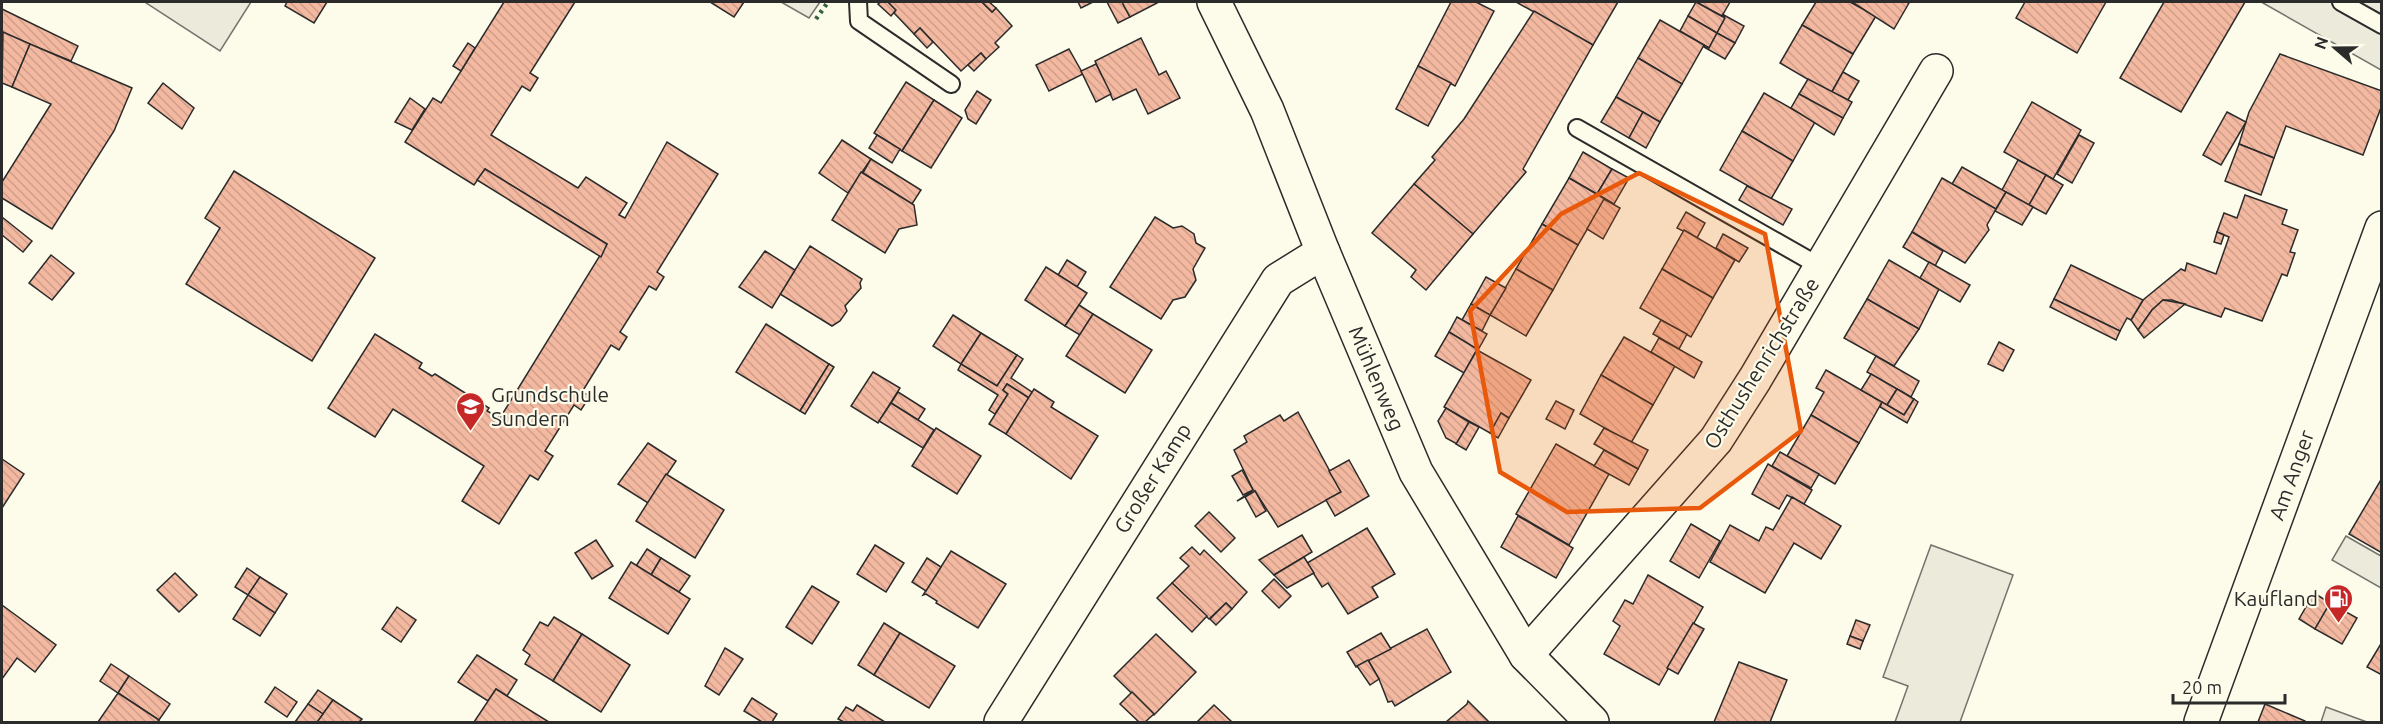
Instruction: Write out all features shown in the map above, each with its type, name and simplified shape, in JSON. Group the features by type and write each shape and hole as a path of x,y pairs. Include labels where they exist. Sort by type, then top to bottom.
{"street":[{"name":"Mühlenweg","path":"1214,2 1267,110 1323,252 1416,472 1526,655 1592,723"},
{"name":"Osthushenrichstraße","path":"1526,655 1716,440 1936,71"},
{"name":"Am Anger","path":"2201,723 2382,228"},
{"name":"Großer Kamp","path":"1001,723 1278,280 1323,252"}],"lane":[{"path":"858,2 859,21 951,84"},
{"path":"2341,2 2382,25"},
{"path":"1577,128 1821,267"}],"highlighted area":[{"path":"1639,173 1765,234 1801,431 1700,508 1567,512 1500,472 1470,311 1561,214"}],"shaded area":[{"path":"147,2 251,2 220,51"},
{"path":"781,2 820,2 809,18"},
{"path":"2381,2 2381,70 2263,3"},
{"path":"2346,536 2381,556 2381,588 2332,560"},
{"path":"1931,545 2013,575 1960,722 1895,722 1908,686 1883,677"},
{"path":"2326,707 2367,722 2321,722"}],"building":[{"path":"287,2 327,2 314,23 285,6"},
{"path":"504,2 575,2 530,73 538,78 530,91 522,86 491,135 578,188 586,177 627,203 619,215 625,218 667,142 718,174 657,272 664,277 656,290 649,286 620,332 627,337 619,350 611,345 582,392 590,396 581,410 574,405 545,451 553,456 538,480 530,475 499,524 462,501 484,466 393,409 375,437 328,408 375,334 422,363 419,368 432,376 435,374 489,408 487,411 500,418 607,244 485,169 474,185 405,142 433,98 441,103"},
{"path":"710,2 744,2 734,17"},
{"path":"888,2 896,10 891,16 878,4"},
{"path":"888,2 982,2 992,12 996,8 1012,26 995,43 999,47 986,59 981,53 961,71 920,28 914,34 894,13 896,10"},
{"path":"982,2 989,2 996,8 992,12"},
{"path":"1078,2 1093,2 1081,8"},
{"path":"1107,2 1122,2 1130,17 1118,23"},
{"path":"1122,2 1156,2 1157,3 1130,17"},
{"path":"1451,2 1476,2 1494,11 1455,86 1418,66"},
{"path":"1516,2 1618,2 1593,45"},
{"path":"1696,2 1730,2 1722,16"},
{"path":"1696,2 1725,18 1717,33 1688,16"},
{"path":"1816,2 1850,2 1876,16 1853,54 1802,25"},
{"path":"1852,2 1906,2 1909,3 1894,29"},
{"path":"2025,2 2106,2 2077,53 2016,18"},
{"path":"2164,2 2245,2 2181,112 2120,78"},
{"path":"2,9 78,46 71,61 2,33"},
{"path":"1534,11 1593,45 1523,169 1526,172 1473,234 1414,184 1435,160 1432,157 1464,119"},
{"path":"1722,14 1744,26 1735,43 1717,33 1725,18"},
{"path":"1688,16 1717,33 1709,48 1680,31"},
{"path":"1660,20 1704,45 1682,84 1638,58"},
{"path":"1802,25 1853,54 1831,93 1780,63"},
{"path":"920,28 933,42 927,48 914,34"},
{"path":"3,32 30,44 12,87 2,83"},
{"path":"1717,33 1735,43 1725,59 1704,47 1704,45 1709,48"},
{"path":"1141,38 1159,75 1166,71 1180,98 1148,114 1136,89 1113,100 1095,61"},
{"path":"468,43 475,48 461,71 453,66"},
{"path":"30,44 132,88 114,131 52,229 2,198 2,182 51,104 12,87"},
{"path":"1069,49 1083,74 1049,91 1036,65"},
{"path":"981,53 986,59 974,71 968,65"},
{"path":"2280,54 2382,91 2382,105 2363,155 2286,126 2274,158 2239,144 2249,112"},
{"path":"1638,58 1682,84 1660,122 1616,97"},
{"path":"1096,64 1111,94 1096,102 1081,71"},
{"path":"1418,66 1451,83 1428,126 1396,109"},
{"path":"1843,72 1859,81 1848,100 1832,92"},
{"path":"1808,79 1852,102 1843,118 1799,94"},
{"path":"906,82 934,100 902,151 874,133"},
{"path":"163,83 194,108 182,129 148,103"},
{"path":"977,91 991,100 976,124 968,119 965,110"},
{"path":"1764,93 1815,122 1793,161 1742,131"},
{"path":"1799,94 1843,118 1834,135 1791,108"},
{"path":"1616,97 1643,112 1629,138 1601,122"},
{"path":"410,98 425,109 412,130 395,122"},
{"path":"934,100 962,118 931,168 902,151"},
{"path":"2032,102 2081,130 2053,179 2004,152"},
{"path":"1643,112 1660,122 1646,148 1629,138"},
{"path":"2227,112 2246,122 2221,165 2203,155"},
{"path":"1742,131 1793,161 1771,199 1720,170"},
{"path":"877,135 900,149 892,163 869,148"},
{"path":"2079,135 2094,143 2072,183 2057,174"},
{"path":"842,140 871,159 848,193 819,173"},
{"path":"2239,144 2274,158 2261,195 2225,181"},
{"path":"1583,152 1612,169 1597,194 1569,178"},
{"path":"871,159 921,190 912,204 863,173"},
{"path":"2018,160 2046,175 2029,205 2002,190"},
{"path":"1962,167 2006,192 1996,209 1952,184"},
{"path":"485,169 607,244 601,257 477,180"},
{"path":"1612,169 1629,178 1614,204 1597,194"},
{"path":"234,171 375,258 312,361 186,284 220,228 205,218"},
{"path":"861,172 914,205 917,225 899,229 885,253 832,220"},
{"path":"2046,175 2063,185 2046,214 2029,205"},
{"path":"1569,178 1605,199 1578,245 1542,224"},
{"path":"1942,178 1996,209 1987,225 1989,230 1965,263 1912,232"},
{"path":"1414,184 1473,234 1426,290 1411,277 1416,270 1372,233"},
{"path":"1747,186 1792,209 1783,225 1739,200"},
{"path":"2006,192 2033,207 2022,225 1995,211"},
{"path":"2245,195 2287,210 2282,224 2298,230 2290,252 2295,253 2287,276 2282,274 2262,321 2225,308 2221,317 2172,300 2163,300 2152,310 2138,330 2131,320 2143,300 2181,269 2185,271 2187,263 2216,274 2229,237 2217,232 2224,213 2237,218"},
{"path":"1604,199 1620,208 1603,239 1587,229"},
{"path":"1686,212 1705,223 1697,238 1677,228"},
{"path":"2,217 32,241 23,252 2,235"},
{"path":"1155,217 1173,228 1182,226 1194,234 1196,243 1205,248 1193,269 1196,280 1185,297 1173,300 1161,319 1110,287"},
{"path":"1542,224 1578,245 1553,290 1516,269"},
{"path":"1684,230 1735,260 1713,298 1662,269"},
{"path":"1912,232 1943,251 1935,266 1903,247"},
{"path":"2217,232 2224,235 2221,244 2214,242"},
{"path":"1723,234 1748,248 1739,262 1716,248"},
{"path":"810,246 862,279 861,288 845,306 847,311 840,321 832,326 780,294"},
{"path":"765,251 795,270 772,308 739,287"},
{"path":"51,255 74,273 52,300 29,283"},
{"path":"1067,260 1086,272 1077,287 1058,275"},
{"path":"1889,260 1939,289 1919,329 1867,299"},
{"path":"1929,262 1970,285 1960,302 1920,278"},
{"path":"2071,265 2143,300 2131,320 2127,318 2120,331 2054,299"},
{"path":"1046,267 1087,293 1065,326 1025,300"},
{"path":"1516,269 1553,290 1526,336 1490,315"},
{"path":"1662,269 1713,298 1691,337 1640,308"},
{"path":"1486,277 1506,288 1490,315 1471,304"},
{"path":"1867,299 1919,329 1894,366 1844,338"},
{"path":"2054,299 2120,331 2116,340 2050,307"},
{"path":"2163,300 2185,304 2144,338 2138,330 2152,310"},
{"path":"1471,304 1490,315 1482,331 1462,320"},
{"path":"1079,305 1093,314 1080,335 1065,326"},
{"path":"1093,314 1152,350 1125,393 1066,356"},
{"path":"953,315 981,333 961,364 933,346"},
{"path":"1457,317 1487,334 1478,350 1449,332"},
{"path":"1661,320 1687,334 1679,349 1653,334"},
{"path":"766,324 829,364 800,411 736,372"},
{"path":"1449,332 1477,349 1464,373 1435,356"},
{"path":"981,333 1017,355 997,386 961,364"},
{"path":"1624,337 1675,366 1653,405 1601,375"},
{"path":"1659,338 1702,362 1694,378 1651,352"},
{"path":"1999,342 2014,350 2003,371 1988,364"},
{"path":"1477,350 1531,380 1509,418 1501,413 1490,433 1444,407"},
{"path":"1017,355 1023,359 1011,378 1032,392 1029,398 1007,384 1003,390 1008,394 995,414 989,410 998,395 958,370 961,364 997,386"},
{"path":"1876,356 1919,381 1911,397 1867,372"},
{"path":"829,364 834,367 805,414 800,411"},
{"path":"1826,370 1882,402 1859,443 1811,415 1824,392 1816,388"},
{"path":"873,372 900,388 878,423 851,406"},
{"path":"1871,374 1897,389 1887,405 1861,390"},
{"path":"1601,375 1653,405 1631,443 1580,414"},
{"path":"1007,384 1029,398 1006,434 989,424 1008,394 1003,390"},
{"path":"1034,389 1054,402 1051,407 1098,436 1071,479 1006,434"},
{"path":"1897,389 1914,399 1904,415 1887,405"},
{"path":"898,392 925,409 918,420 891,403"},
{"path":"1914,399 1918,402 1907,423 1880,407 1882,402 1904,415"},
{"path":"1556,401 1574,410 1565,429 1546,419"},
{"path":"891,403 934,430 923,448 879,421"},
{"path":"1446,408 1469,422 1457,444 1446,438 1438,421"},
{"path":"1298,412 1341,492 1278,527 1255,491 1237,501 1253,490 1234,450 1247,442 1244,436 1280,415 1284,421"},
{"path":"1501,413 1509,418 1498,438 1490,433"},
{"path":"1811,415 1859,443 1835,484 1787,456"},
{"path":"1469,422 1479,427 1466,450 1456,444"},
{"path":"936,428 981,456 957,494 912,466"},
{"path":"1604,428 1648,450 1638,469 1594,444"},
{"path":"648,443 676,461 648,503 618,484"},
{"path":"1556,444 1609,474 1569,545 1516,514"},
{"path":"1604,450 1638,469 1629,485 1594,466"},
{"path":"1780,452 1819,474 1811,488 1772,466"},
{"path":"2,459 24,474 2,508"},
{"path":"1349,460 1369,496 1335,516 1326,500 1341,492 1329,471"},
{"path":"1768,464 1812,490 1804,504 1787,495 1779,509 1752,494"},
{"path":"1242,470 1253,490 1243,495 1232,476"},
{"path":"666,474 724,510 695,558 636,521"},
{"path":"2382,478 2382,553 2349,534"},
{"path":"1255,491 1266,511 1256,517 1245,497"},
{"path":"1792,497 1841,526 1821,559 1794,543 1765,593 1710,562 1730,525 1759,541 1766,527 1773,530"},
{"path":"1209,512 1235,538 1221,552 1195,526"},
{"path":"1518,516 1573,548 1556,578 1501,547"},
{"path":"1691,524 1720,541 1699,578 1670,561"},
{"path":"1367,528 1395,574 1372,587 1378,597 1348,614 1328,583 1322,587 1307,563"},
{"path":"1302,535 1312,552 1274,575 1259,560"},
{"path":"596,540 613,566 592,579 575,553"},
{"path":"875,545 904,563 886,592 857,574"},
{"path":"1192,547 1200,555 1204,550 1247,592 1232,609 1226,603 1209,619 1172,583 1189,566 1180,558"},
{"path":"647,549 661,558 651,575 636,566"},
{"path":"951,551 1006,584 978,628 936,603 937,601 926,594 923,595"},
{"path":"1304,557 1314,573 1287,588 1274,575"},
{"path":"661,558 690,576 679,592 651,575"},
{"path":"927,558 941,567 926,591 912,582"},
{"path":"631,562 690,599 668,634 609,598"},
{"path":"247,568 260,577 248,595 235,587"},
{"path":"175,573 197,595 179,612 157,590"},
{"path":"1648,575 1703,607 1659,685 1604,654 1620,626 1613,621 1625,600 1633,604"},
{"path":"260,577 287,594 275,613 248,595"},
{"path":"1274,579 1291,596 1279,608 1262,591"},
{"path":"1172,583 1207,616 1192,632 1157,598"},
{"path":"812,586 839,602 812,644 786,627"},
{"path":"2314,593 2330,603 2315,629 2299,619"},
{"path":"248,595 275,613 260,636 233,619"},
{"path":"1226,603 1232,609 1216,625 1210,619"},
{"path":"2330,603 2357,618 2342,644 2315,629"},
{"path":"2,605 56,645 35,672 17,658 2,679"},
{"path":"397,607 416,620 401,642 382,629"},
{"path":"554,617 582,634 553,681 525,664 530,655 523,650 540,622 548,626"},
{"path":"1856,620 1870,625 1863,641 1850,636"},
{"path":"884,623 900,633 874,675 858,665"},
{"path":"1693,623 1704,629 1678,674 1667,668"},
{"path":"1427,629 1451,672 1395,706 1392,701 1388,702 1368,660"},
{"path":"900,633 955,666 929,708 874,675"},
{"path":"1381,633 1391,649 1356,667 1347,652"},
{"path":"582,634 630,665 601,712 553,681"},
{"path":"1156,634 1196,672 1154,715 1114,676"},
{"path":"1850,636 1863,641 1860,649 1847,644"},
{"path":"2382,642 2382,675 2367,667"},
{"path":"725,648 743,659 719,695 705,686"},
{"path":"477,655 517,680 507,696 496,689 488,701 458,682"},
{"path":"1368,660 1379,679 1370,685 1357,666"},
{"path":"1739,662 1787,680 1770,722 1714,722"},
{"path":"111,664 129,676 118,693 100,681"},
{"path":"129,676 170,704 159,720 118,693"},
{"path":"275,687 297,702 287,717 265,702"},
{"path":"496,689 507,696 549,722 474,722"},
{"path":"318,690 333,700 323,714 308,704"},
{"path":"1132,692 1154,714 1145,722 1139,722 1120,704"},
{"path":"118,693 159,720 157,722 98,722"},
{"path":"752,698 777,714 772,722 762,722 744,711"},
{"path":"333,700 362,719 359,722 317,722"},
{"path":"1468,701 1489,722 1446,722 1467,704"},
{"path":"308,704 323,714 317,722 295,722"},
{"path":"2265,704 2305,721 2305,722 2258,722"},
{"path":"857,705 885,722 844,722 838,719 846,707 853,711"},
{"path":"1214,705 1232,722 1197,722"}],"hedge":[{"path":"816,19 828,2"}],"place":[{"name":"Grundschule Sundern","path":"470,432"},
{"name":"Kaufland","path":"2339,624"}]}
